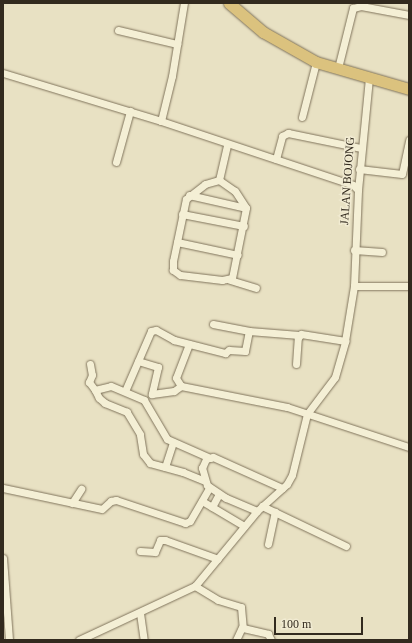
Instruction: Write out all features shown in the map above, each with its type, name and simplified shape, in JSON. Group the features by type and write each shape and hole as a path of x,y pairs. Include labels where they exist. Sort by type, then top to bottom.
{"highway":[{"path":"228,3 263,32 316,62 409,89"}],"street":[{"path":"161,121 184,3"},
{"path":"338,68 353,8 361,6 376,6 409,15"},
{"path":"118,30 177,44"},
{"path":"302,117 316,62"},
{"path":"3,73 130,110 227,144 353,185 358,190"},
{"name":"JALAN BOJONG","path":"307,414 335,377 345,341 354,286 354,250 361,148 369,77"},
{"path":"116,162 130,110"},
{"path":"276,159 282,136 285,133 335,141 361,148"},
{"path":"360,169 402,174 409,140"},
{"path":"219,180 227,144"},
{"path":"219,180 205,184 186,198 172,261 172,270 176,273 230,280 256,288"},
{"path":"219,180 235,191 246,208 238,255 230,280"},
{"path":"189,195 246,208"},
{"path":"182,214 244,226"},
{"path":"177,242 238,255"},
{"path":"354,250 382,252"},
{"path":"354,286 409,286"},
{"path":"213,324 249,331 299,335 309,334 345,341"},
{"path":"126,391 150,334 154,330 174,340 222,353 229,350 246,351 249,331"},
{"path":"296,364 299,335"},
{"path":"181,386 176,378 189,344"},
{"path":"138,362 158,367 152,394 174,390 181,386 287,407 409,447"},
{"path":"90,364 92,375 89,382 99,398 105,403 127,412 140,434 142,450 146,459 155,466 165,467 207,484 219,494 260,509 275,512 346,546"},
{"path":"95,390 106,385 126,391 144,400 165,436 173,446 210,458 282,488"},
{"path":"79,640 140,613 195,586 244,526 282,488 292,475 307,414"},
{"path":"165,467 173,446"},
{"path":"3,488 102,509 111,501 116,500 185,523 190,521 202,501 207,484 202,468 206,459 210,458"},
{"path":"72,503 81,489"},
{"path":"212,507 219,494"},
{"path":"202,501 244,526"},
{"path":"268,544 275,512"},
{"path":"140,550 155,552 160,540 165,540 218,559"},
{"path":"3,558 6,629 9,640"},
{"path":"195,586 218,600 241,607 242,626 236,640"},
{"path":"140,613 144,640"},
{"path":"242,626 247,630 268,634 271,640"}]}
